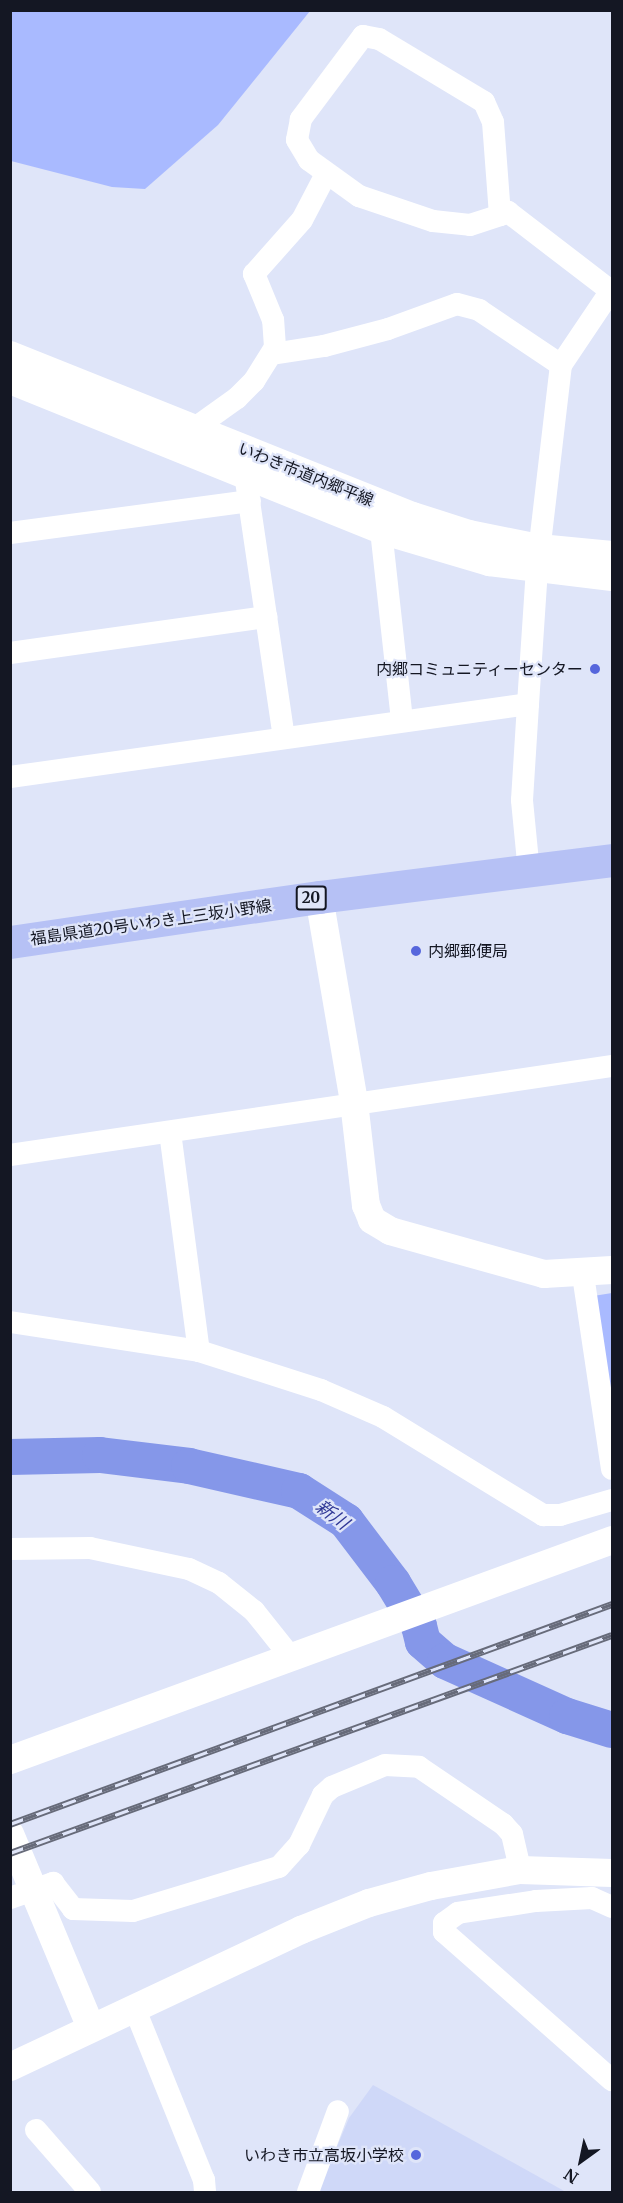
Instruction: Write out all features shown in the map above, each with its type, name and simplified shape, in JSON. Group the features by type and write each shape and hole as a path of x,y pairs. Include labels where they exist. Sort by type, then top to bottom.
{"main road":[{"name":"福島県道20号いわき上三坂小野線","path":"10,942 319,897 612,860"}],"street":[{"path":"500,214 493,122 484,102 373,37 363,36 297,129 302,150 342,188 380,206 433,221 470,225 508,212 612,290 561,365 538,559 528,704 522,800 529,872"},
{"path":"195,428 237,398 272,354 276,334 254,273 302,220 326,174"},
{"path":"272,354 324,346 388,329 457,304 479,310 561,365"},
{"name":"いわき市道内郷平線","path":"10,355 195,428 248,476 413,516 538,559 612,577"},
{"name":"いわき市道内郷平線","path":"10,380 381,530 489,562 612,555"},
{"path":"10,533 248,476 284,737"},
{"path":"381,530 402,720"},
{"path":"10,654 266,617"},
{"path":"10,777 528,704"},
{"path":"319,897 354,1102 366,1204 372,1220 390,1231 544,1274 583,1275 612,1270"},
{"path":"10,1155 354,1102 612,1066"},
{"path":"170,1132 199,1352"},
{"path":"583,1275 612,1468"},
{"path":"10,1322 199,1352 321,1390 383,1417 543,1515 560,1515 612,1500"},
{"path":"10,1760 474,1588 612,1540"},
{"path":"10,1550 90,1548 189,1569 219,1583 300,1652"},
{"path":"10,1898 52,1882 73,1909 132,1911 279,1867 299,1845 323,1795 332,1787 385,1765 419,1767 503,1824 513,1834 520,1870"},
{"path":"10,1834 91,2028"},
{"path":"10,2067 301,1930 369,1903 431,1886 520,1870 612,1873"},
{"path":"612,1907 592,1898 469,1911 449,1916 444,1932 612,2080"},
{"path":"134,2007 204,2180 205,2193"},
{"path":"308,2193 338,2111"},
{"path":"36,2130 90,2193"}],"shaded area":[{"path":"10,11 310,11 218,125 145,189 112,187 11,161"},
{"path":"612,1293 612,1469 587,1297"},
{"name":"いわき市立高坂小学校","path":"373,2085 566,2192 318,2192 349,2118"}],"waterway":[{"name":"新川","path":"10,1457 100,1455 189,1466 299,1491 346,1521 393,1583 419,1626 423,1642 445,1661 567,1716 612,1730"}],"railway":[{"path":"10,1824 612,1604"},
{"path":"10,1853 612,1635"}],"place":[{"name":"内郷コミュニティーセンター","path":"595,669"},
{"name":"内郷郵便局","path":"416,951"},
{"name":"いわき市立高坂小学校","path":"416,2155"}]}
